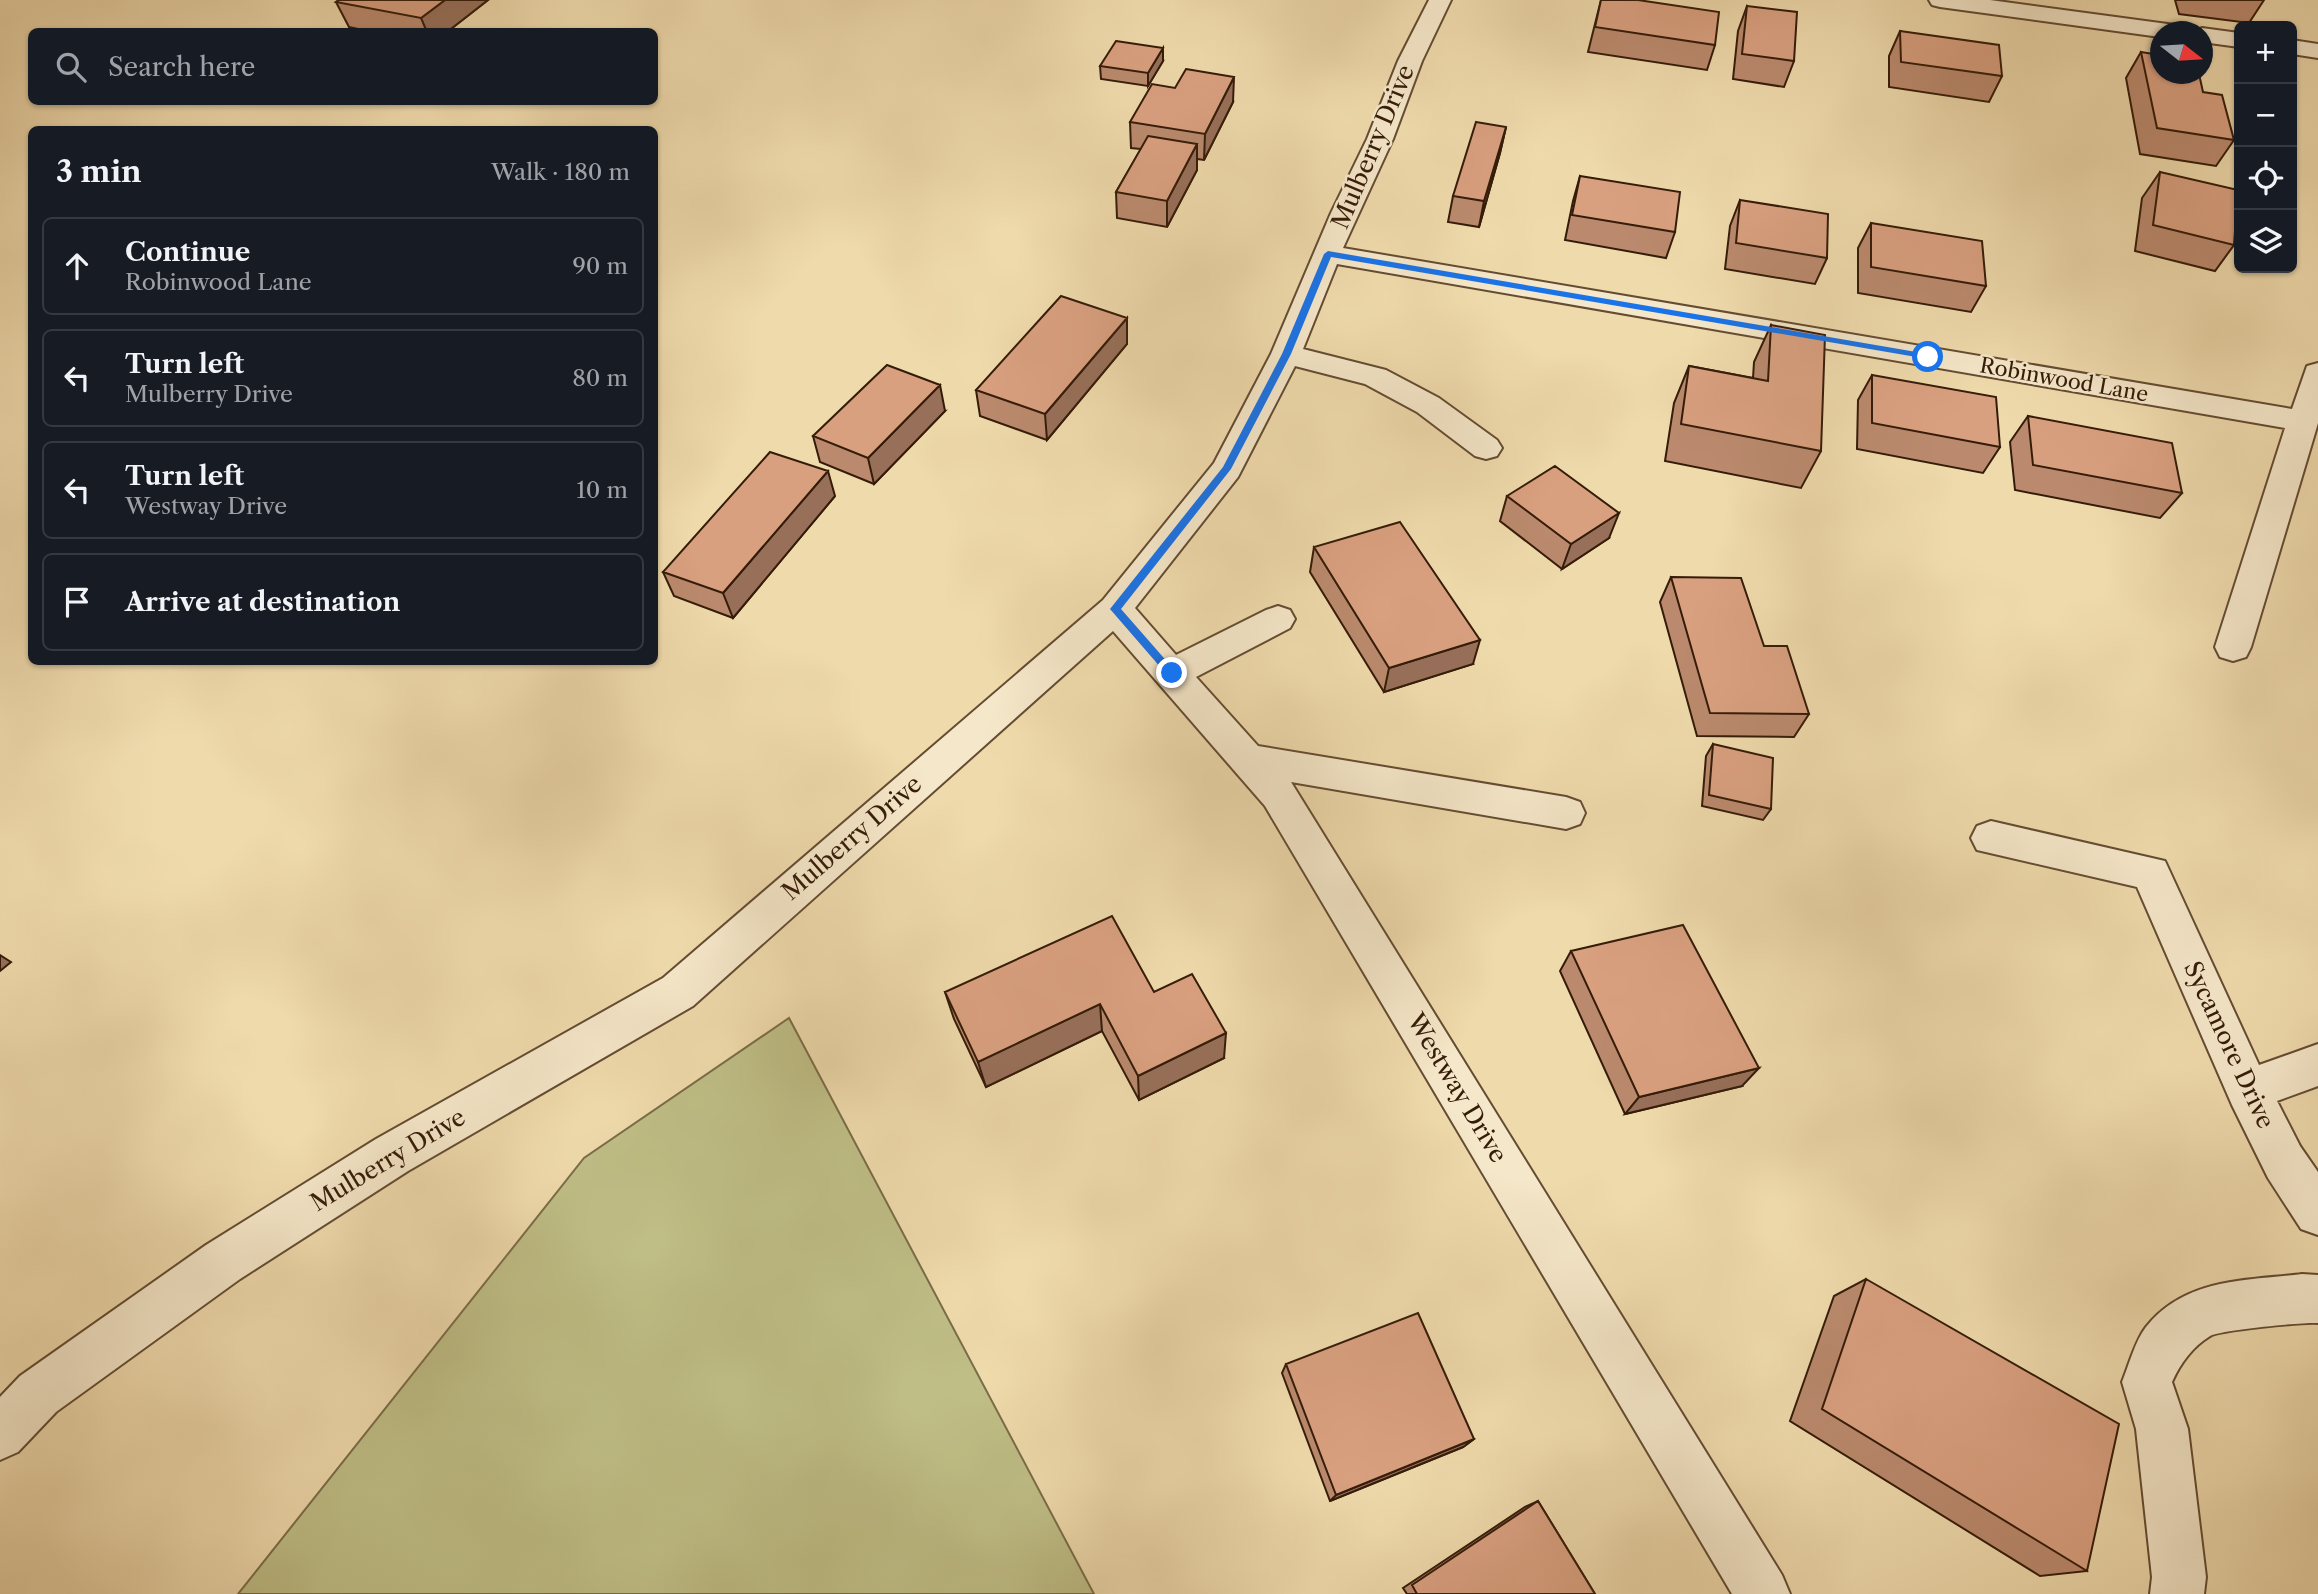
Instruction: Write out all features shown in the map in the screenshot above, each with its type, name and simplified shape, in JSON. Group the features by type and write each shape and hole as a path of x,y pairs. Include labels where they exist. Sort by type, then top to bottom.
{"street":[{"name":"Mulberry Drive","path":"0,1434 38,1394 223,1262 392,1155 678,992 1115,609 1227,469 1286,354 1344,213 1380,139 1410,61 1440,0"},
{"path":"1940,0 2150,29"},
{"path":"2213,36 2234,39"},
{"path":"2297,48 2318,51"},
{"name":"Robinwood Lane","path":"1328,254 2302,421"},
{"path":"1286,354 1375,377 1428,405 1486,448"},
{"path":"2233,647 2318,373"},
{"name":"Westway Drive","path":"1115,609 1279,795 1763,1594"},
{"path":"1172,673 1278,619"},
{"path":"1247,759 1566,813"},
{"name":"Sycamore Drive","path":"1991,838 2151,873 2248,1090 2284,1162 2318,1212"},
{"path":"2248,1090 2318,1065"},
{"path":"2176,1594 2179,1577 2162,1429 2147,1382 2163,1345 2200,1312 2318,1298"}],"shaded area":[{"path":"789,1018 1094,1594 238,1594 584,1158"}],"building":[{"path":"445,0 421,18 336,2"},
{"path":"1601,0 1638,0 1719,12 1715,45 1595,27"},
{"path":"1747,6 1797,12 1794,61 1742,54"},
{"path":"1900,31 1999,45 2002,76 1901,62"},
{"path":"1116,41 1163,48 1148,73 1100,66"},
{"path":"2141,52 2150,53 2150,84 2201,84 2203,92 2222,95 2234,140 2157,128"},
{"path":"1186,69 1234,77 1205,134 1130,122 1152,84 1175,88"},
{"path":"1476,122 1506,127 1484,201 1453,196"},
{"path":"1148,136 1197,144 1167,201 1116,192"},
{"path":"2160,172 2234,189 2234,245 2153,225"},
{"path":"1580,176 1680,192 1675,232 1572,215"},
{"path":"1740,200 1828,214 1827,258 1736,243"},
{"path":"1871,223 1982,241 1986,286 1871,267"},
{"path":"1061,296 1127,318 1045,414 976,390"},
{"path":"1771,325 1825,335 1821,451 1681,424 1689,366 1768,381"},
{"path":"887,365 940,385 868,458 813,436"},
{"path":"1872,375 1996,397 2000,447 1872,423"},
{"path":"2028,416 2172,443 2182,493 2033,465"},
{"path":"770,452 828,471 723,593 663,572"},
{"path":"1555,466 1619,513 1571,544 1507,496"},
{"path":"1400,522 1480,640 1389,668 1314,547"},
{"path":"1671,577 1741,578 1764,646 1787,646 1809,714 1710,713"},
{"path":"1713,744 1773,758 1771,809 1709,795"},
{"path":"1112,916 1154,992 1192,974 1226,1033 1138,1076 1100,1004 978,1062 945,992"},
{"path":"1683,925 1759,1068 1639,1097 1571,951"},
{"path":"1866,1279 2119,1424 2087,1571 1822,1409"},
{"path":"1418,1313 1474,1439 1336,1495 1286,1364"},
{"path":"1538,1501 1595,1594 1417,1594 1412,1585"}],"route":[{"path":"1172,673 1115,609 1227,469 1286,354 1328,254 1928,357"}]}
